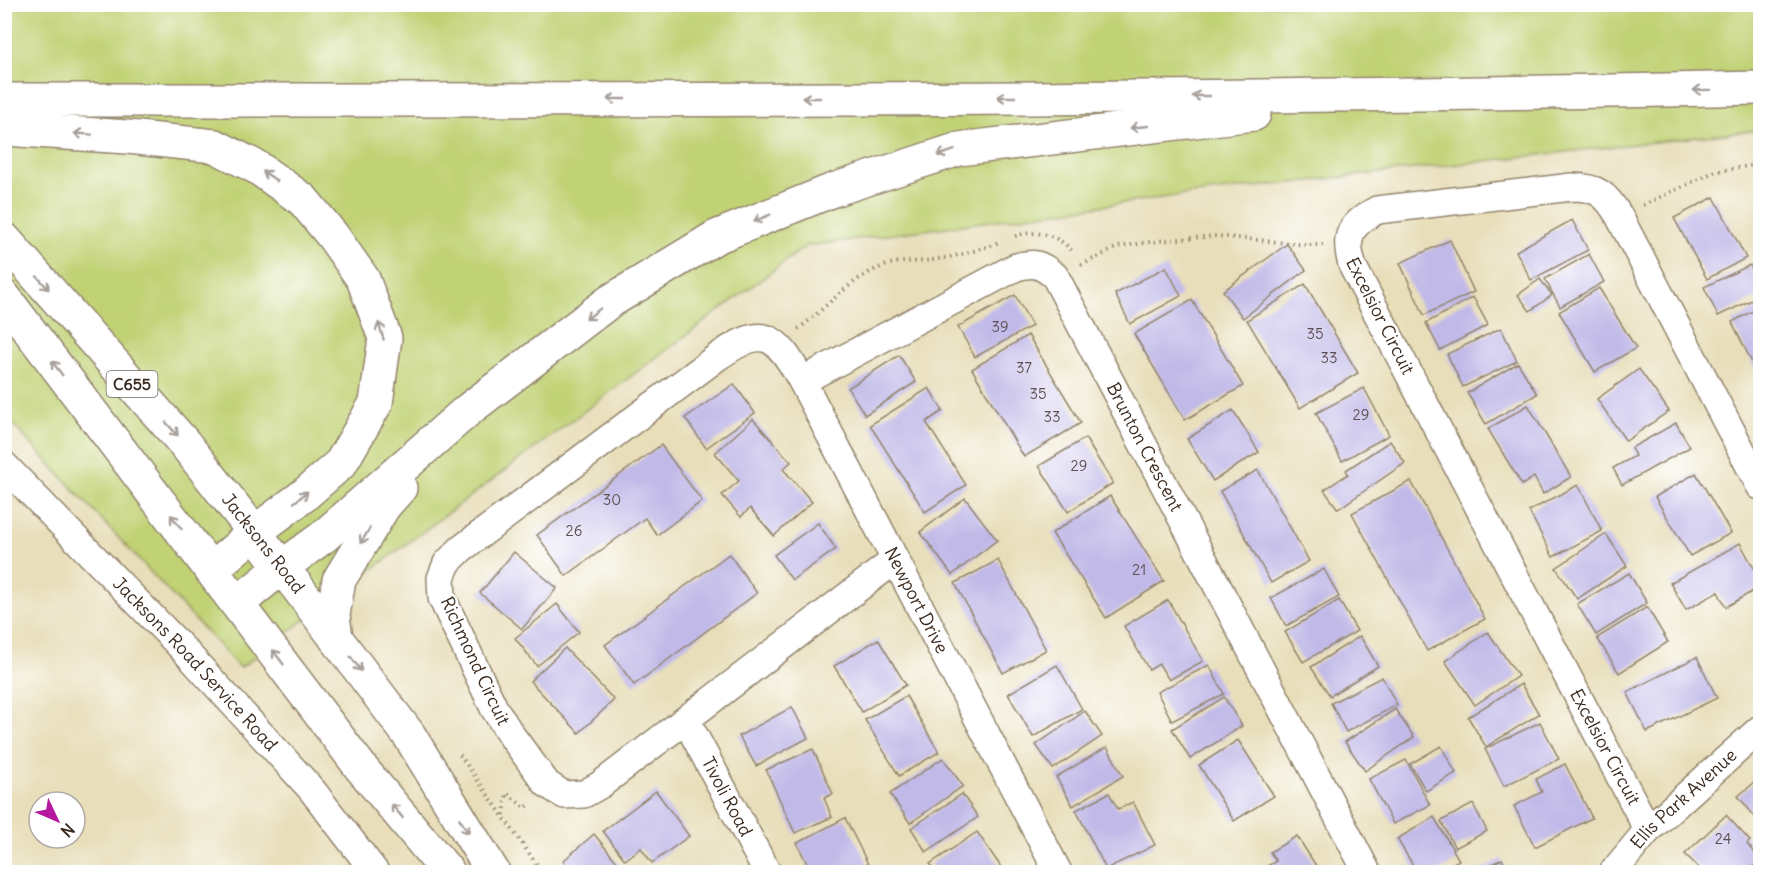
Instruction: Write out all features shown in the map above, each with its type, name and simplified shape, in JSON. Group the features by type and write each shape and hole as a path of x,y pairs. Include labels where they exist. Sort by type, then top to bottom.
{"main road":[{"path":"7,119 1091,97 1512,94 1761,88"},
{"path":"238,603 323,537 468,410 609,302 716,237 834,190 959,149 1302,109 1512,94"},
{"path":"7,119 128,137 215,146 258,168 303,200 332,235 363,279 385,338 376,403 341,463 212,569"},
{"name":"Jacksons Road","path":"4,239 185,444 282,567 409,735 493,873"},
{"name":"C655","path":"4,297 362,769 448,873"},
{"path":"336,639 333,615 339,580 384,506 468,410"}],"street":[{"name":"Excelsior Circuit","path":"1648,830 1353,267 1347,250 1349,233 1361,219 1377,210 1572,187 1586,187 1598,191 1611,202 1761,486"},
{"path":"802,381 1016,267 1031,263 1044,267 1055,276"},
{"name":"Brunton Crescent","path":"1055,276 1367,873"},
{"name":"Richmond Circuit","path":"771,340 753,337 738,343 716,358 461,549 447,563 441,578 442,598 494,708 547,784 564,795 584,794 600,785 895,560"},
{"name":"Newport Drive","path":"771,340 789,358 802,381 1058,873"},
{"name":"Jacksons Road Service Road","path":"4,465 201,669 312,790 375,873"},
{"name":"Tivoli Road","path":"686,720 767,873"},
{"name":"Ellis Park Avenue","path":"1613,873 1648,830 1761,729"}],"path":[{"path":"1618,216 1714,172 1761,164"},
{"path":"1011,237 1037,233 1053,237 1067,245 1082,264"},
{"path":"1055,276 1119,247 1207,237 1308,245 1348,244"},
{"path":"771,340 817,315 855,281 869,272 887,265 963,254 983,249 1003,240"}],"green space":[{"path":"5,5 1760,5 1760,130 1175,196 806,246 240,668 5,416"}],"building":[{"path":"1714,197 1746,258 1707,279 1674,218"},
{"path":"1572,220 1588,250 1531,280 1516,251"},
{"path":"1450,240 1474,292 1424,315 1400,263"},
{"path":"1287,244 1306,270 1243,318 1223,291"},
{"path":"1589,254 1604,282 1560,307 1545,279"},
{"path":"1750,265 1760,287 1760,296 1718,316 1704,287"},
{"path":"1166,267 1181,296 1130,324 1115,294"},
{"path":"1540,279 1552,295 1530,311 1518,295"},
{"path":"1305,284 1358,373 1300,408 1247,320"},
{"path":"1599,288 1636,348 1595,372 1559,312"},
{"path":"1015,295 1032,326 975,357 958,327"},
{"path":"1473,297 1488,325 1440,350 1426,323"},
{"path":"1192,300 1243,386 1185,420 1134,334"},
{"path":"1760,307 1760,379 1732,322"},
{"path":"1501,328 1517,361 1463,387 1447,354"},
{"path":"1028,335 1081,423 1024,457 972,369"},
{"path":"899,355 916,382 865,415 848,388"},
{"path":"1518,363 1537,394 1486,424 1467,393"},
{"path":"1639,369 1669,411 1626,441 1597,399"},
{"path":"734,384 755,413 706,448 685,418"},
{"path":"929,388 943,411 926,422 966,485 925,512 870,425"},
{"path":"1364,388 1389,435 1342,461 1316,413"},
{"path":"1528,405 1571,477 1543,494 1534,477 1522,485 1488,429"},
{"path":"1233,410 1259,452 1213,481 1187,439"},
{"path":"753,419 791,462 783,469 812,502 774,536 750,508 741,517 722,495 739,481 715,453"},
{"path":"1676,423 1690,447 1622,485 1613,468 1635,456 1631,448"},
{"path":"1085,438 1113,483 1068,512 1039,466"},
{"path":"1390,441 1405,463 1338,509 1324,490 1348,474 1346,470"},
{"path":"661,445 702,501 657,535 645,518 566,576 537,535"},
{"path":"1258,470 1309,561 1271,583 1220,491"},
{"path":"1696,473 1731,533 1690,556 1655,497"},
{"path":"1411,481 1485,619 1427,651 1352,513"},
{"path":"1578,485 1602,531 1553,557 1529,511"},
{"path":"1110,496 1164,581 1106,618 1052,533"},
{"path":"965,498 997,540 952,575 920,532"},
{"path":"818,523 836,549 792,580 774,555"},
{"path":"1606,534 1627,566 1577,599 1556,568"},
{"path":"1740,543 1760,579 1760,587 1726,607 1718,592 1686,610 1670,583"},
{"path":"514,552 557,588 522,629 480,593"},
{"path":"729,554 757,593 634,685 605,645"},
{"path":"998,560 1046,650 1003,673 955,583"},
{"path":"1324,569 1339,597 1286,626 1271,598"},
{"path":"1629,573 1647,603 1596,635 1577,604"},
{"path":"1168,600 1203,661 1169,680 1159,664 1149,670 1124,626"},
{"path":"1339,600 1357,631 1303,662 1285,632"},
{"path":"557,604 579,632 537,666 515,638"},
{"path":"1647,607 1668,642 1619,673 1597,638"},
{"path":"1488,632 1518,676 1475,705 1445,661"},
{"path":"1360,636 1378,666 1330,696 1311,667"},
{"path":"878,639 906,685 862,712 834,666"},
{"path":"565,648 614,700 579,733 530,681"},
{"path":"1697,657 1717,698 1647,732 1627,692"},
{"path":"1057,665 1082,709 1033,737 1008,694"},
{"path":"1209,665 1224,694 1172,721 1157,692"},
{"path":"1382,677 1397,705 1346,732 1331,703"},
{"path":"1521,684 1539,714 1486,747 1468,717"},
{"path":"906,696 939,752 899,776 865,720"},
{"path":"1224,697 1242,726 1190,759 1172,729"},
{"path":"792,707 808,738 756,766 739,736"},
{"path":"1395,709 1414,737 1365,771 1345,742"},
{"path":"1085,711 1102,736 1053,769 1036,745"},
{"path":"1540,722 1559,759 1504,786 1485,749"},
{"path":"1238,740 1274,796 1234,821 1199,765"},
{"path":"1441,746 1456,773 1426,791 1410,764"},
{"path":"1107,747 1123,776 1073,806 1056,777"},
{"path":"813,749 833,794 824,798 832,817 795,833 766,770"},
{"path":"943,758 963,786 910,823 890,794"},
{"path":"1406,760 1430,805 1393,824 1369,779"},
{"path":"1565,764 1592,818 1535,847 1514,806 1542,792 1536,779"},
{"path":"1760,778 1760,823 1738,796"},
{"path":"656,791 689,836 652,863 641,848 625,860 603,831"},
{"path":"1109,793 1118,809 1133,802 1155,845 1106,869 1076,810"},
{"path":"962,794 978,817 926,852 911,828"},
{"path":"1473,804 1487,831 1455,848 1441,821"},
{"path":"1726,815 1750,841 1747,844 1760,860 1747,872 1703,872 1685,854"},
{"path":"1434,817 1459,860 1437,872 1417,872 1397,839"},
{"path":"845,818 868,864 851,872 811,872 797,843"},
{"path":"977,832 1001,867 994,872 936,872 930,864"},
{"path":"594,834 625,872 572,872 563,861"},
{"path":"1297,836 1320,872 1257,872 1276,861 1270,852"},
{"path":"1502,859 1508,872 1475,872"},
{"path":"878,867 881,872 867,872"}]}
